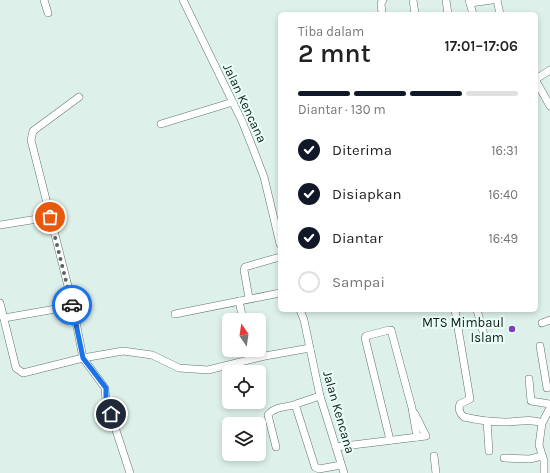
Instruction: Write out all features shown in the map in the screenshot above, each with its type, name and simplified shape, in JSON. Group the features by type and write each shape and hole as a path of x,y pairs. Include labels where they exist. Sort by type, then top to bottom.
{"street":[{"path":"44,0 48,13"},
{"name":"Jalan Kencana","path":"183,0 233,102 252,146 264,177 278,236"},
{"path":"382,12 381,3 383,0"},
{"path":"413,0 415,12"},
{"path":"446,0 448,12"},
{"path":"473,12 470,1 492,0"},
{"path":"498,0 500,12"},
{"path":"538,79 550,70"},
{"path":"538,84 550,106"},
{"path":"79,97 33,131 31,134 31,140 72,306 83,358 106,388 106,400 130,473"},
{"path":"161,124 233,102"},
{"path":"0,225 50,217"},
{"path":"249,298 244,270 245,267 278,258"},
{"path":"175,314 278,293"},
{"path":"239,301 242,313"},
{"path":"0,303 16,368 19,372 25,372 114,352 132,351 152,355 179,368 197,370 216,368 252,359 310,348"},
{"path":"4,318 72,306"},
{"name":"Jalan Kencana","path":"301,312 320,396 344,473"},
{"path":"455,312 470,400 460,404 459,411 464,418 487,421 518,422 534,420 542,423"},
{"path":"478,312 484,335"},
{"path":"542,323 550,320"},
{"path":"336,447 426,436 412,408 391,330 366,336 364,338 390,440"},
{"path":"540,346 549,390"},
{"path":"529,379 531,401 550,404"},
{"path":"276,447 268,415 270,411 295,405 320,396"},
{"path":"295,405 315,467 319,469 341,464"},
{"path":"544,473 544,461 539,445 542,423 550,408"},
{"path":"487,421 489,451"},
{"path":"434,456 436,473"},
{"path":"504,458 530,459 542,456"}],"way so far":[{"path":"50,217 72,305"}],"place":[{"name":"MTS Mimbaul Islam","path":"512,329"}],"route":[{"path":"72,305 83,358 106,388 106,400 111,414"}]}
